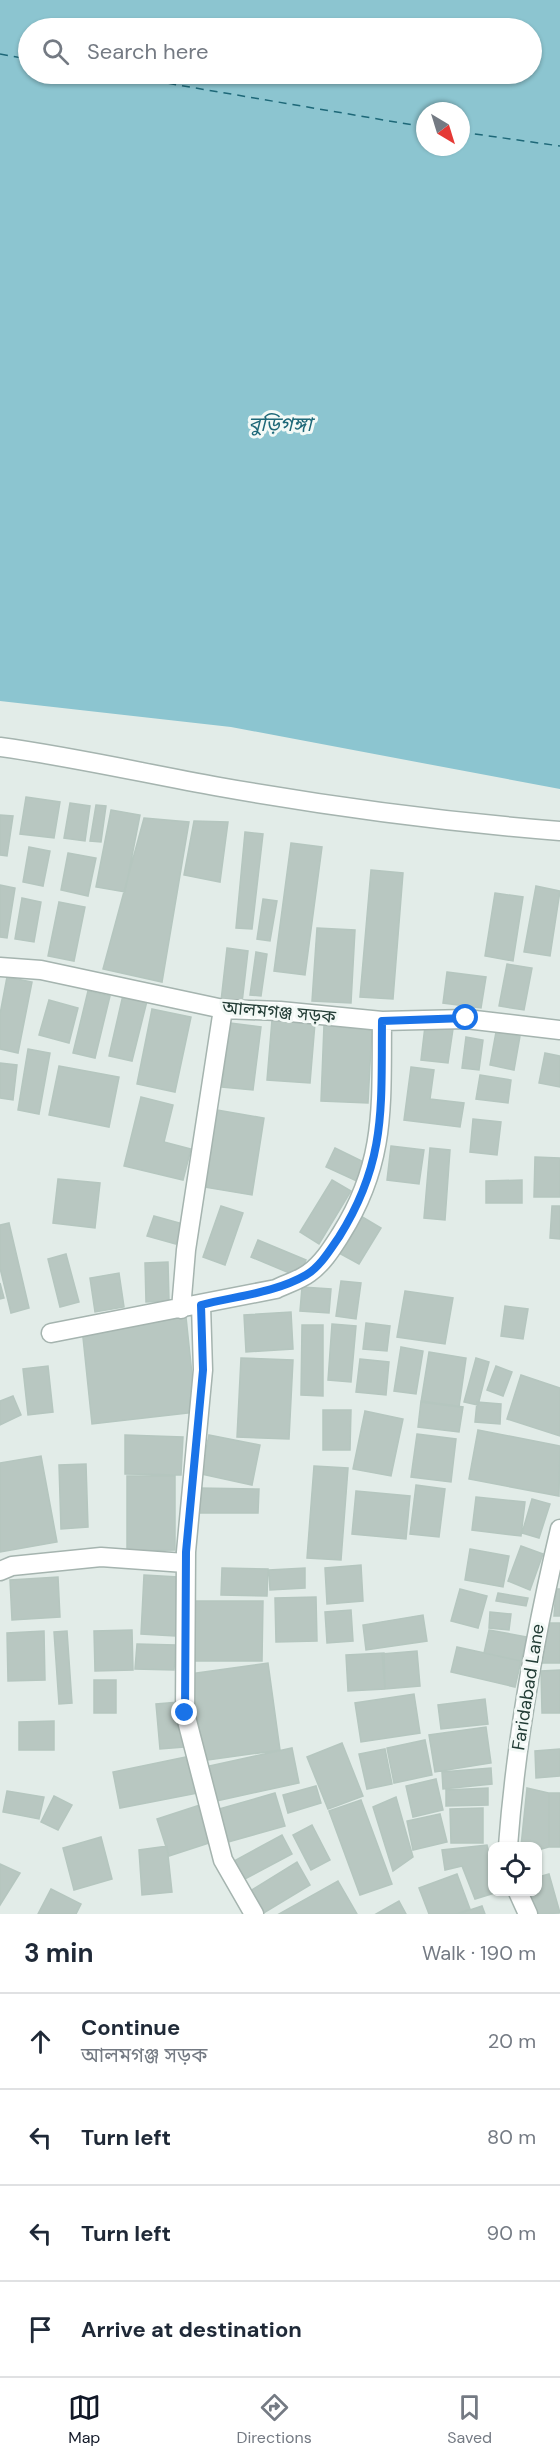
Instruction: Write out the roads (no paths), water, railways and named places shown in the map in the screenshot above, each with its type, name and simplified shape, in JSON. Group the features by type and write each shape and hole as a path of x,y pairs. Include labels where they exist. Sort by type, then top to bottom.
{"street":[{"path":"0,747 61,755 221,787 452,823 560,831"},
{"name":"আলমগঞ্জ সড়ক","path":"0,967 41,970 223,1009 280,1011 382,1021 466,1018 560,1030"},
{"path":"181,1309 186,1250 223,1009"},
{"path":"51,1333 276,1289 309,1274 328,1254 347,1224 373,1164 380,1136 382,1021"},
{"path":"201,1305 203,1370 185,1563 185,1713 223,1860 254,1914"},
{"name":"Faridabad Lane","path":"508,1842 513,1776 536,1637 560,1530"},
{"path":"0,1571 12,1566 101,1557 185,1563"},
{"path":"520,1896 528,1914"}],"water":[{"name":"বুড়িগঙ্গা","path":"0,0 560,0 560,789 231,727 0,701"}]}
